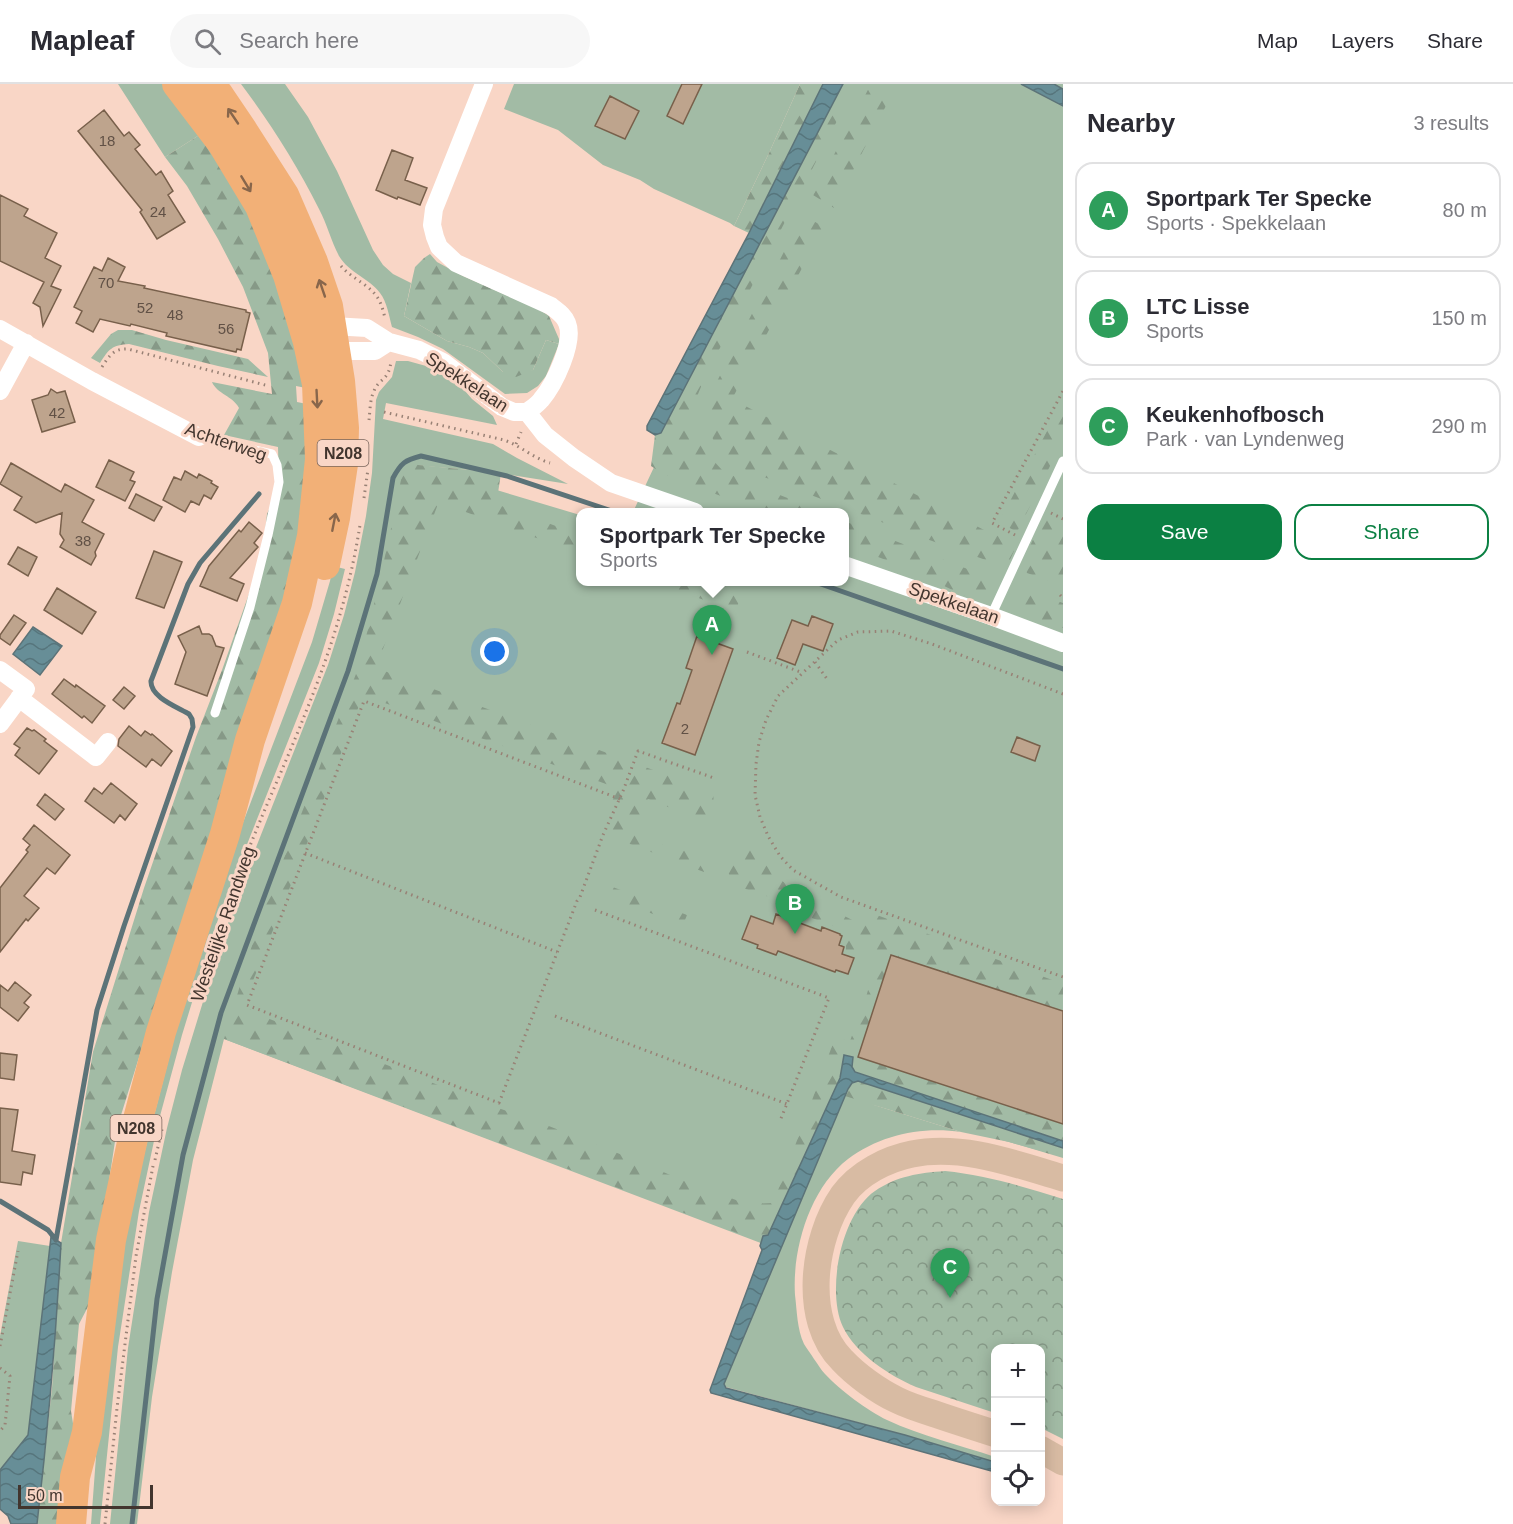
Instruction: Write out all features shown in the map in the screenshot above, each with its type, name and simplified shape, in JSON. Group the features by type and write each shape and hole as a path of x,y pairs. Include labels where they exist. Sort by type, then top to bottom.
{"main road":[{"name":"Westelijke Randweg","path":"177,84 222,142 260,206 288,275 325,340"},
{"name":"Westelijke Randweg","path":"71,1524 75,1477 87,1432 111,1240 133,1138 161,1032 225,834 250,740 297,603 312,536 320,459 317,384 328,306 313,262 284,195 218,94 209,84"},
{"name":"Westelijke Randweg","path":"85,1524 89,1479 87,1432"}],"street":[{"path":"484,84 434,208 432,225 439,247 456,263 551,306 568,324 569,336 566,351 550,388 539,403 527,412"},
{"name":"Spekkelaan","path":"325,340 367,328 389,342 419,350 442,362 502,407 514,412 527,412 545,435 611,483 681,508"},
{"name":"Achterweg","path":"0,329 92,381 199,437"},
{"path":"325,340 375,351 389,342"},
{"path":"0,391 26,343"},
{"name":"Spekkelaan","path":"849,567 991,616 1063,644"},
{"path":"0,670 26,689 0,724"},
{"path":"19,698 96,757 108,742"},
{"path":"991,1432 895,1400 861,1378 840,1359 824,1335 818,1314 817,1262 824,1234 844,1194 861,1176 883,1163 912,1154 945,1151 972,1154 1003,1160 1063,1178"},
{"path":"1045,1451 1063,1462"}],"lane":[{"name":"Achterweg","path":"199,437 272,454 277,465 279,482 250,607 215,713"},
{"path":"991,616 1063,461"}],"path":[{"path":"368,424 374,389 390,369 389,342"},
{"path":"92,381 110,354 122,348 269,386"},
{"path":"1026,541 992,523 1063,391"},
{"path":"384,412 516,444"},
{"path":"363,504 368,463"},
{"name":"Westelijke Randweg","path":"235,885 324,664 341,615 360,525"},
{"path":"1063,694 932,644 891,632 858,632 838,640 778,696 766,720 759,742 755,795 760,818 780,856 793,870 841,897 1063,977"},
{"path":"747,652 803,673"},
{"path":"815,662 827,679"},
{"path":"620,799 364,701 248,1005 499,1103 557,952 620,799 638,750 714,778"},
{"path":"305,853 557,952"},
{"path":"595,910 829,998 780,1121"},
{"path":"555,1016 787,1104"},
{"path":"105,1524 136,1256 164,1121"},
{"path":"0,1346 18,1251"},
{"path":"0,1368 10,1376 5,1425 0,1431"}],"green space":[{"path":"118,84 172,84 207,130 165,157"},
{"path":"241,84 285,84 308,117 337,171 373,250 383,265 393,274 411,283 404,316 447,341 483,353 503,372 533,370 546,340 559,344 546,376 538,386 527,393 505,394 443,349 392,327 388,309 382,297 370,283 348,267 339,256 322,215 302,177"},
{"path":"514,84 800,84 734,226 654,189 640,180 603,165 558,130 504,109"},
{"path":"800,84 823,84 749,233 734,226"},
{"path":"843,84 856,84 705,377 696,399 692,420 696,433 711,458 722,470 813,508 752,508 663,474 651,466 655,435 661,433"},
{"path":"851,84 1063,84 1063,1157 871,1104 961,1132 931,1130 902,1134 874,1144 848,1159 823,1186 814,1203 800,1239 795,1277 797,1314 802,1338 805,1346 831,1380 879,1416 927,1436 991,1456 991,1461 726,1387 724,1384 844,1096 831,1092 771,1247 224,1039 193,1160 172,1272 152,1397 137,1524 110,1524 128,1348 149,1212 167,1128 182,1070 222,940 328,665 344,615 366,516 372,473 376,400 379,392 392,377 396,361 408,361 426,366 459,384 472,399 493,416 497,425 386,403 383,419 493,444 568,484 493,472 413,465 576,514 576,586 849,586 849,508 635,508 684,403"},
{"path":"871,84 897,84 834,208 813,195"},
{"path":"207,130 253,202 311,389 296,386 297,402 312,405 306,547 117,1128 91,1301 79,1324 71,1411 76,1442 67,1524 37,1524 52,1388 61,1243 93,1052 144,888 256,574 263,549 267,514 279,488 278,447 224,435 239,408 212,382 272,394 268,353 243,287 218,239 187,186 165,157"},
{"path":"803,215 824,227 732,399 986,531 1014,542 1014,551 1007,566 918,536 748,471 723,454 713,440 707,416 712,391"},
{"path":"430,254 437,262 463,276 549,316 559,344 546,340 533,370 516,377 503,372 483,353 447,341 404,316 415,267"},
{"path":"118,330 132,330 248,359 268,377 129,344 119,345 112,349 100,363 91,358 111,334"},
{"path":"1063,401 1063,440 1017,532 999,522"},
{"path":"408,464 501,473 499,505 576,534 576,553 444,504 438,504 378,662 379,669 713,792 714,806 709,828 706,830 695,827 696,818 648,799 633,828 635,833 677,851 691,850 704,859 706,867 704,872 606,835 604,830 614,790 606,784 363,695 243,1006 267,1018 489,1105 531,1119 689,1183 747,1204 773,1203 835,1038 850,1041 869,988 875,958 871,937 859,952 850,957 846,951 846,934 841,929 791,910 780,910 772,904 769,897 734,885 727,865 749,843 775,876 798,892 858,923 874,914 1063,984 1063,1012 914,962 900,995 1063,1102 1063,1141 855,1072 844,1055 840,1078 768,1236 763,1236 761,1242 224,1039 259,922 356,674 376,598 403,470"},
{"path":"1044,515 1063,525 1063,586 1027,573 1022,564"},
{"path":"849,523 997,579 991,593 971,599 907,568 849,546"},
{"path":"333,566 345,569 319,663 223,905 182,1035 157,1127 139,1211 118,1347 100,1524 91,1524 97,1443 119,1251 202,930 312,642"},
{"path":"665,586 718,586 738,593 740,597 737,609 732,610"},
{"path":"1028,591 1063,603 1063,628 1032,617 1021,606"},
{"path":"602,883 687,915 683,925 615,900 610,901 600,885"},
{"path":"858,1081 1063,1148 1063,1158 1009,1142 961,1132 845,1096 852,1083"},
{"path":"945,1171 990,1178 1063,1199 1063,1439 1045,1430 1045,1344 991,1344 991,1412 916,1387 895,1377 865,1355 843,1327 838,1312 837,1274 845,1235 853,1217 863,1202 883,1186 909,1176"},
{"path":"18,1241 50,1246 28,1435 0,1470 0,1336"}],"water":[{"path":"823,84 843,84 661,433 655,435 647,430 647,426 749,233"},
{"path":"1021,84 1054,84 1063,89 1063,106"},
{"path":"33,627 62,646 40,675 13,654"},
{"path":"844,1055 853,1057 852,1067 855,1072 1063,1141 1063,1148 858,1081 852,1083 724,1384 726,1388 905,1435 991,1461 991,1471 711,1393 710,1390 762,1250 760,1246 763,1236 768,1235 840,1078"},
{"path":"51,1237 61,1243 51,1384 37,1524 11,1524 8,1516 0,1509 0,1470 28,1435"}],"building":[{"path":"682,84 702,84 683,124 667,116"},
{"path":"610,96 639,111 625,139 595,126"},
{"path":"104,110 124,136 129,132 140,145 135,149 156,175 161,171 173,191 168,195 185,222 157,239 140,212 142,210 78,131"},
{"path":"392,150 413,158 405,180 427,188 420,205 376,190"},
{"path":"0,195 28,209 24,216 57,233 45,258 61,266 51,286 61,290 43,326 40,307 33,303 44,282 0,261"},
{"path":"108,258 125,267 118,281 246,310 250,313 241,350 237,349 236,352 166,336 167,333 131,324 130,326 100,319 93,332 76,323 82,311 74,307 94,267 102,271"},
{"path":"51,389 57,393 65,391 75,422 42,432 32,400 48,395"},
{"path":"109,460 134,472 130,480 135,482 125,501 96,487"},
{"path":"11,463 61,492 65,484 94,500 82,522 104,534 91,565 60,547 64,540 60,534 62,513 36,523 14,510 22,497 0,484"},
{"path":"185,471 197,478 199,474 218,487 211,499 204,495 199,505 191,501 185,512 163,500 174,477 181,480"},
{"path":"136,494 162,507 154,521 129,508"},
{"path":"249,522 262,533 254,543 258,547 230,578 244,584 237,601 200,586 209,566 239,530 241,532"},
{"path":"18,547 37,557 28,576 8,564"},
{"path":"154,551 182,562 164,608 136,598"},
{"path":"57,588 96,612 82,634 44,610"},
{"path":"14,615 26,623 10,645 0,638 0,635"},
{"path":"812,616 833,624 823,651 803,644 795,665 777,658 792,620 808,626"},
{"path":"199,626 202,634 209,634 216,646 224,648 207,696 175,684 186,652 178,636"},
{"path":"697,636 733,649 695,755 662,743 677,703 680,704 692,670 686,668"},
{"path":"64,679 105,706 92,723 84,716 82,718 52,694"},
{"path":"124,687 135,696 124,709 113,700"},
{"path":"129,726 141,736 145,731 152,734 172,751 161,766 152,759 146,767 118,746 119,739"},
{"path":"27,728 46,739 44,741 57,751 39,774 15,755 20,748 14,744"},
{"path":"1017,737 1040,746 1035,761 1011,752"},
{"path":"111,783 137,804 125,820 120,815 114,823 85,801 94,788 102,794"},
{"path":"45,794 64,809 55,820 37,805"},
{"path":"34,825 70,855 55,874 47,868 24,896 39,908 28,921 26,919 0,952 0,888 28,852 26,850 30,845 23,839"},
{"path":"776,914 821,931 822,927 840,934 842,936 839,945 844,947 842,954 854,958 848,974 836,970 835,972 778,951 776,955 742,939 751,916 773,924"},
{"path":"891,955 1063,1011 1063,1124 858,1057"},
{"path":"15,982 31,995 24,1003 29,1007 18,1021 0,1007 0,985 8,991"},
{"path":"0,1053 17,1055 14,1080 0,1078"},
{"path":"0,1108 18,1110 12,1151 35,1155 32,1174 23,1172 21,1185 0,1182"}],"waterway":[{"path":"132,1524 157,1299 183,1155 221,1013 348,671 377,574 393,478 404,463 421,456 507,476 603,508"},
{"path":"56,1240 97,1010 193,727 189,714 159,697 151,681 188,584 200,563 259,494"},
{"path":"826,586 1063,669"},
{"path":"0,1201 48,1230 56,1240"}],"place":[{"name":"Sportpark Ter Specke","path":"712,655"},
{"name":"LTC Lisse","path":"795,934"},
{"name":"Keukenhofbosch","path":"950,1298"}]}
